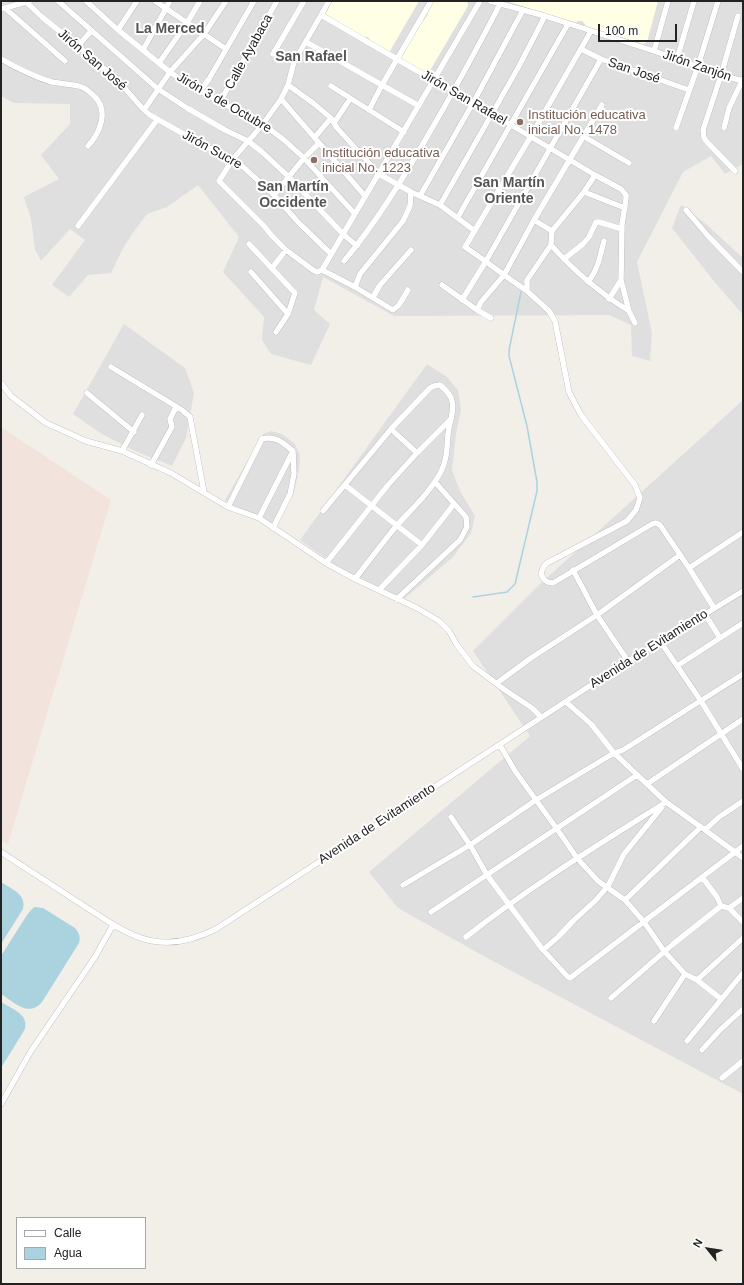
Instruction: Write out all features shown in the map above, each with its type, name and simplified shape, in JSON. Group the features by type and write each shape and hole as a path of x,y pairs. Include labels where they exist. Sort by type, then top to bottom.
{"street":[{"path":"58,1 158,89 206,119 248,141 266,154 343,234 357,246"},
{"name":"Jirón 3 de Octubre","path":"86,1 118,30 170,72 200,91 263,124 284,140 304,158 355,214"},
{"path":"118,30 137,1"},
{"path":"155,1 226,49"},
{"path":"143,50 170,1"},
{"path":"159,63 187,23 200,1"},
{"path":"144,110 170,72 204,34 226,1"},
{"path":"200,91 254,1"},
{"name":"Calle Ayabaca","path":"220,102 277,1"},
{"path":"273,54 304,1"},
{"path":"328,1 294,62 288,85 281,99 263,124 233,159 219,181 286,250 317,272 322,270 480,1"},
{"path":"369,110 431,1"},
{"name":"Jirón Zanjón","path":"490,1 501,2 743,81"},
{"path":"654,51 668,1"},
{"path":"677,59 694,1"},
{"path":"676,128 698,66 718,1"},
{"path":"3,8 28,2"},
{"name":"Jirón San José","path":"28,2 42,17 113,75 144,110 157,120"},
{"path":"344,261 357,246 399,186 454,91 501,2"},
{"path":"3,8 65,61"},
{"path":"420,196 473,103 523,10"},
{"name":"Jirón San Rafael","path":"321,15 621,189 626,195 625,208"},
{"path":"440,205 492,114 545,16"},
{"path":"735,171 704,138 703,134 704,125 721,75 738,16"},
{"path":"458,217 568,24"},
{"path":"78,46 91,31"},
{"path":"591,31 465,247 527,291 549,311 555,321 569,392 578,409 635,485 640,498 636,510 627,521 547,563 541,574 544,581 553,583 656,523 660,525 714,608"},
{"path":"306,42 419,106"},
{"name":"San José","path":"581,49 601,59 689,90"},
{"path":"1,59 22,71 52,82 83,88 100,101 102,120 92,142 88,146"},
{"path":"462,300 486,261 601,59"},
{"path":"724,128 729,108 743,81"},
{"path":"288,85 313,103 332,121 379,174 399,186 440,205 475,231"},
{"path":"331,86 404,132"},
{"path":"281,99 365,196"},
{"path":"315,137 332,121 350,99"},
{"path":"477,310 481,302 504,275 534,220 602,105"},
{"path":"78,226 157,120"},
{"name":"Jirón Sucre","path":"157,120 203,146 233,159 247,169 274,194 298,222 331,254"},
{"path":"583,136 629,163"},
{"path":"274,194 304,158 319,143"},
{"path":"527,291 527,280 552,245 552,231 584,192 595,175"},
{"path":"355,287 360,274 403,221 410,206 411,192"},
{"path":"584,192 625,208 622,229 621,280 629,311 635,323"},
{"path":"686,210 709,237 743,272"},
{"path":"534,220 552,231"},
{"path":"564,260 589,237 596,222 622,229"},
{"path":"588,282 594,275 597,268 604,241"},
{"path":"249,244 295,293 288,314 276,332"},
{"path":"552,245 564,260 588,282 609,299 629,311"},
{"path":"272,268 286,250"},
{"path":"372,297 380,285 411,250"},
{"path":"322,270 355,287 393,310 399,305 408,290"},
{"path":"251,272 288,314"},
{"path":"609,299 621,280"},
{"path":"442,285 462,300 491,318"},
{"path":"111,367 190,417 204,492"},
{"path":"1,383 11,396 46,422 86,441 122,451 151,464 204,492 228,507 259,518 326,563 355,579 417,608 444,624 473,666 532,708 541,717"},
{"path":"323,511 391,429 430,388 440,385 445,389 453,401 454,411 448,430 448,452 439,478 397,526 355,579"},
{"path":"88,393 134,432"},
{"path":"151,464 172,427 170,419 176,407"},
{"path":"122,451 134,432 142,415"},
{"path":"326,563 371,505 417,453 451,419"},
{"path":"391,429 417,453"},
{"path":"228,507 262,439 269,437 280,440 293,451 294,474 290,494 273,528"},
{"path":"259,518 293,451"},
{"path":"397,599 460,540 467,527 466,517 435,482"},
{"path":"344,485 422,545"},
{"path":"379,590 422,545 454,504"},
{"path":"689,568 743,532"},
{"path":"497,683 680,555"},
{"path":"573,570 597,614 628,661"},
{"name":"Avenida de Evitamiento","path":"1,852 113,925 134,936 156,942 173,942 201,937 216,929 628,661 743,591"},
{"path":"705,614 720,638"},
{"path":"677,666 743,623"},
{"path":"660,641 701,701 743,769"},
{"path":"403,885 470,845 536,800 614,753 623,750 743,674"},
{"path":"566,702 591,724 614,753 666,802 743,858"},
{"path":"647,784 743,719"},
{"path":"500,744 515,772 577,858 598,881 608,886 625,900 644,922 664,951 685,974 697,980 721,999"},
{"path":"431,912 637,775"},
{"path":"625,900 703,828 743,801"},
{"path":"466,937 496,914 577,858 666,802"},
{"path":"543,950 595,901 608,886 624,854 666,802"},
{"path":"451,818 470,845 487,875 509,905 543,950 570,978 743,846"},
{"path":"702,877 717,897 721,906"},
{"path":"729,908 743,898"},
{"path":"721,906 729,908 743,922"},
{"path":"611,998 664,951 721,906"},
{"path":"1,1104 31,1051 90,963 113,925"},
{"path":"697,980 743,938"},
{"path":"687,1041 743,973"},
{"path":"654,1021 685,974"},
{"path":"702,1050 720,1030 743,1009"},
{"path":"722,1078 743,1061"}],"shaded area":[{"path":"1,1 743,1 743,164 725,174 711,156 683,172 637,262 652,333 650,361 632,356 631,325 609,315 394,316 323,277 314,310 330,324 311,365 271,354 262,340 264,317 223,272 239,237 198,185 167,207 147,214 122,250 111,273 88,275 69,297 52,285 85,240 70,229 41,261 35,249 31,219 24,197 59,179 41,155 70,124 70,104 14,103 1,96"},
{"path":"327,1 419,1 390,51 387,51 370,42 369,38 362,37 323,12"},
{"path":"433,1 465,1 468,3 468,6 428,74 399,58 421,21 424,20 428,14 427,12"},
{"path":"506,1 658,1 647,42 643,44 585,26 582,21 577,21 576,23"},
{"path":"681,205 706,224 743,258 743,315 672,228"},
{"path":"124,324 185,368 194,393 186,438 172,466 133,450 102,434 73,414"},
{"path":"427,364 447,377 458,390 461,409 456,434 452,470 460,491 475,516 471,533 453,557 404,599 338,567 300,540"},
{"path":"743,400 743,1094 489,959 398,908 369,872 530,736 473,651 540,584"},
{"path":"1,427 111,500 8,844 1,840"},
{"path":"271,431 282,434 295,444 300,455 299,470 294,492 277,525 234,506 225,500 263,434"}],"water":[{"path":"1,882 17,892 23,899 24,904 23,909 1,944"},
{"path":"35,907 43,908 75,928 79,933 80,939 79,943 42,1002 37,1007 26,1009 1,994 1,956 27,915"},
{"path":"1,1002 22,1015 26,1024 25,1029 1,1068"}],"waterway":[{"path":"473,597 507,592 515,584 537,491 537,482 527,426 509,356 521,292"}],"place":[{"name":"Institución educativa inicial No. 1478","path":"520,122"},
{"name":"Institución educativa inicial No. 1223","path":"314,160"}],"district":[{"name":"La Merced","path":"170,29"},
{"name":"San Rafael","path":"311,57"},
{"name":"San Martín Oriente","path":"509,192"},
{"name":"San Martín Occidente","path":"293,196"}]}
